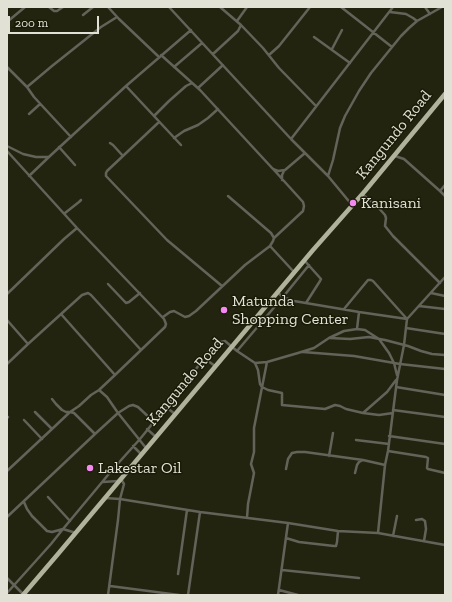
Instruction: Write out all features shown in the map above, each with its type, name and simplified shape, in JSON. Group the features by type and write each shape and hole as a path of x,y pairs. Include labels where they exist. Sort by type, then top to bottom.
{"highway":[{"name":"Kangundo Road","path":"23,595 277,292 444,96"}],"street":[{"path":"7,22 25,7"},
{"path":"49,7 54,11 57,11 63,7"},
{"path":"83,15 92,7"},
{"path":"108,7 160,56 198,88 303,202 304,206 303,211 274,238 270,246 244,266 196,311 185,317 174,311 170,312 163,318"},
{"path":"169,7 291,139 328,176 352,205"},
{"path":"220,7 241,25 279,68 316,106"},
{"path":"236,21 247,7"},
{"path":"269,56 279,46 310,7"},
{"path":"341,7 392,47"},
{"path":"291,139 393,7"},
{"path":"426,7 430,14"},
{"path":"328,176 340,128 347,111 371,73 401,36 417,21 442,7"},
{"path":"390,12 406,14 417,21"},
{"path":"27,87 101,27 117,17"},
{"path":"213,54 238,31 241,25"},
{"path":"29,176 126,86 191,30"},
{"path":"332,50 342,30"},
{"path":"314,37 350,63"},
{"path":"174,67 202,43"},
{"path":"198,88 223,64"},
{"path":"7,67 27,87 40,104 71,137"},
{"path":"154,116 186,86 192,83"},
{"path":"126,86 181,145"},
{"path":"29,114 40,104"},
{"path":"174,138 184,130 198,125 218,109"},
{"path":"159,122 107,171 106,176 167,240 222,286"},
{"path":"110,143 123,156"},
{"path":"7,146 23,154 36,157 49,157"},
{"path":"59,147 75,165"},
{"path":"7,151 65,213 77,228 163,318 166,324 165,327 115,375 70,412 7,471"},
{"path":"282,180 282,174 285,170 306,153"},
{"path":"393,156 404,159 445,196"},
{"path":"273,169 278,171 285,170"},
{"path":"440,191 445,186"},
{"path":"362,194 376,205 385,215 385,226 393,236 440,282"},
{"path":"228,196 271,233 274,238"},
{"path":"65,213 81,200"},
{"path":"7,294 77,228"},
{"path":"270,246 294,272"},
{"path":"304,260 321,279 306,303"},
{"path":"237,351 309,265"},
{"path":"378,533 385,465 407,319 445,277"},
{"path":"344,309 368,280 370,280 407,319"},
{"path":"108,284 126,303 140,293"},
{"path":"277,292 283,297 294,301 407,319"},
{"path":"7,364 82,295 88,293 141,350"},
{"path":"430,293 445,296"},
{"path":"419,306 445,309"},
{"path":"357,329 359,312"},
{"path":"61,314 115,375"},
{"path":"7,320 28,344"},
{"path":"406,328 445,334"},
{"path":"7,593 51,544 140,439 153,421 191,376 211,348 220,342 225,341 231,347 255,362 266,362 314,348 329,338 344,331 357,329 365,330 379,339 389,353 398,376 387,392 362,413"},
{"path":"329,338 350,339 369,337 404,345 432,354 445,355"},
{"path":"303,352 354,356 400,364 445,369"},
{"path":"204,358 215,366"},
{"path":"255,362 260,384 268,390 282,393 282,405 325,409 335,405 346,409 375,415 393,412 445,417"},
{"path":"247,518 254,473 252,464 254,452 254,428 266,362"},
{"path":"396,387 445,395"},
{"path":"98,390 107,397 118,414 147,448"},
{"path":"52,400 62,410 77,415 95,434"},
{"path":"7,517 95,434 129,406 133,405 138,407 153,421"},
{"path":"166,407 175,414"},
{"path":"35,412 52,429"},
{"path":"24,420 42,439"},
{"path":"147,429 156,437"},
{"path":"329,456 333,433"},
{"path":"389,436 445,444"},
{"path":"356,440 389,444"},
{"path":"134,446 141,455"},
{"path":"388,451 426,457 428,458 428,469 445,473"},
{"path":"286,468 288,459 292,453 297,452 363,460 385,465"},
{"path":"355,473 357,465 363,460"},
{"path":"102,482 120,479 124,484 120,499 108,595"},
{"path":"48,497 70,521"},
{"path":"105,498 338,531 378,533 445,544"},
{"path":"24,502 32,516 47,532 63,529 76,533"},
{"path":"178,574 187,510"},
{"path":"188,595 200,512"},
{"path":"393,536 397,516"},
{"path":"416,520 422,519 425,522 426,530 424,541"},
{"path":"278,595 288,523"},
{"path":"286,538 299,542 336,546 338,531"},
{"path":"282,570 359,578"},
{"path":"7,578 23,595"},
{"path":"110,586 178,595"},
{"path":"279,590 298,595"}],"place":[{"name":"Kanisani","path":"353,203"},
{"name":"Matunda Shopping Center","path":"224,310"},
{"name":"Lakestar Oil","path":"90,468"}]}
